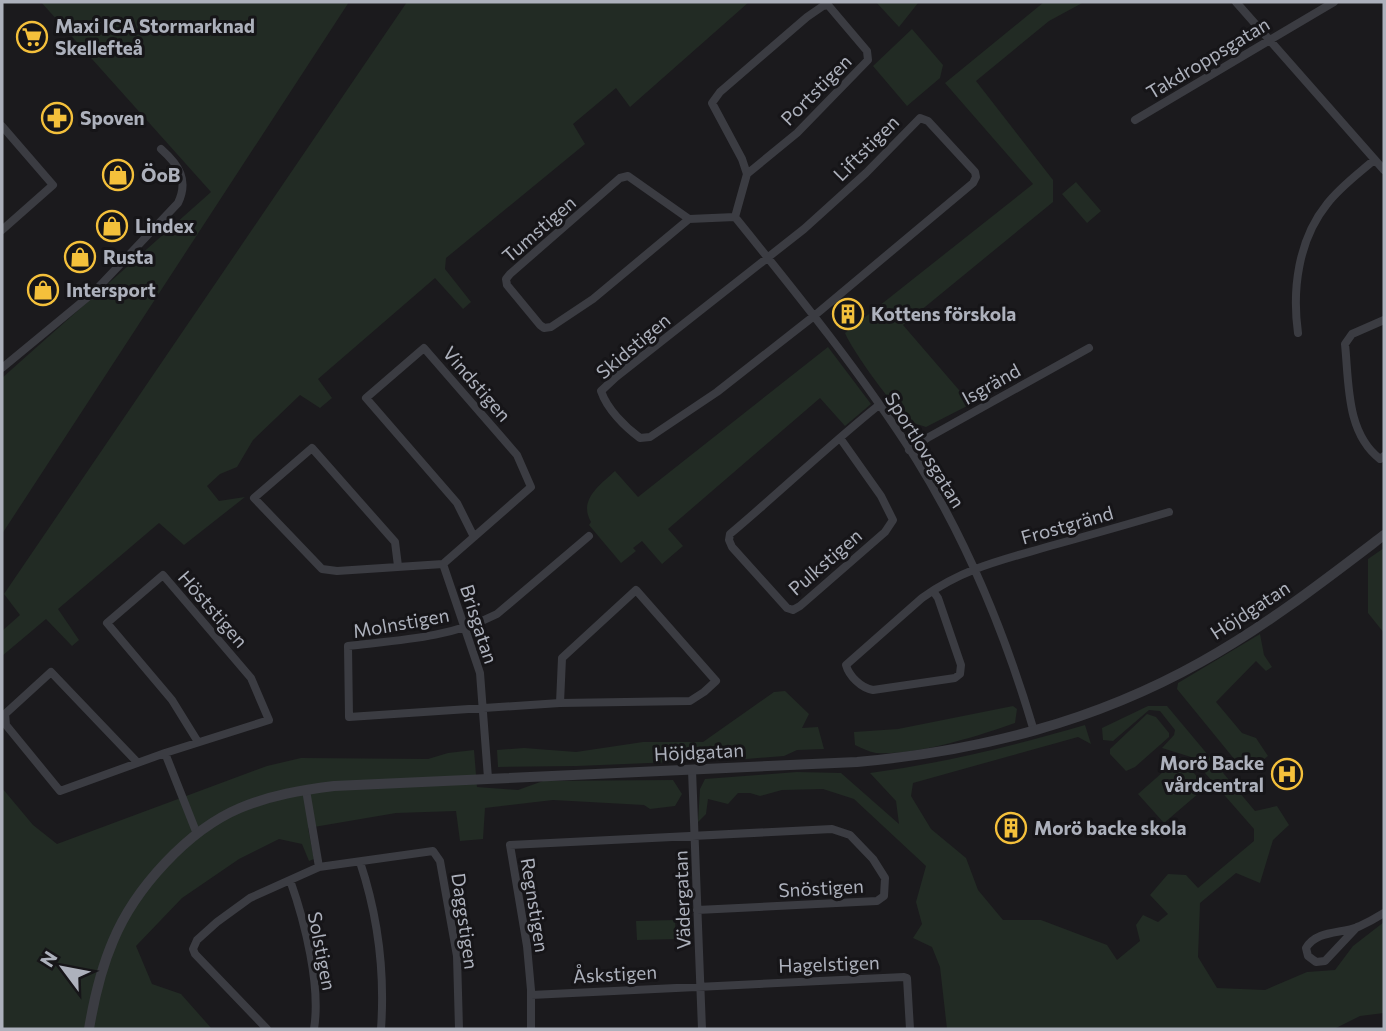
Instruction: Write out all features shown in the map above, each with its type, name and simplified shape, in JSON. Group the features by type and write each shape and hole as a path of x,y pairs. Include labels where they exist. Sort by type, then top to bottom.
{"street":[{"path":"1236,2 1384,170"},
{"name":"Takdroppsgatan","path":"1135,120 1334,2"},
{"name":"Portstigen","path":"828,5 867,51 868,60 797,133 747,174 742,159 712,103 720,92 807,17 822,6 828,5"},
{"name":"Liftstigen","path":"767,257 804,229 866,173 920,118 928,121 975,172 974,183 814,316"},
{"path":"2,126 53,185 2,230"},
{"path":"2,368 94,292 178,203 183,194 183,176 161,149"},
{"path":"1298,333 1297,286 1307,241 1325,206 1374,160"},
{"path":"690,219 735,217 747,174"},
{"name":"Tumstigen","path":"620,178 634,178 690,219 593,299 551,327 544,328 540,325 507,285 506,279 510,274 620,178"},
{"name":"Sportlovsgatan","path":"735,217 814,316 879,405 951,522 1007,647 1034,731"},
{"name":"Skidstigen","path":"767,257 608,384 601,391 606,403 637,436 650,437 717,392 814,316"},
{"path":"1384,320 1352,334 1345,344 1357,430 1371,452 1380,459 1384,456"},
{"name":"Vindstigen","path":"443,564 474,537 530,487 517,455 424,348 366,398 457,503 474,537"},
{"name":"Isgränd","path":"909,450 1089,348"},
{"name":"Pulkstigen","path":"840,438 881,496 893,520 885,531 793,610 732,547 730,534 840,438 879,405"},
{"path":"398,566 396,542 312,448 254,498 321,569 337,571 443,564"},
{"name":"Frostgränd","path":"933,591 938,598 961,665 960,674 955,678 865,689 848,672 846,665 933,591 973,568 1169,512"},
{"name":"Höjdgatan","path":"89,1029 106,961 119,930 156,874 197,834 237,809 270,797 306,790 488,778 899,758 981,745 1034,731 1118,702 1201,662 1301,598 1384,535"},
{"name":"Molnstigen","path":"482,709 349,717 348,646 437,636 497,614 589,536"},
{"name":"Brisgatan","path":"443,564 480,673 488,778"},
{"name":"Höststigen","path":"137,762 51,672 5,714 6,725 60,791 137,762 269,720 251,678 163,575 107,623 172,700 198,742"},
{"path":"482,709 560,703 690,701 716,681 636,590 562,658 560,703"},
{"path":"165,753 197,834"},
{"name":"Vädergatan","path":"692,770 702,1029"},
{"path":"267,1029 193,949 197,940 250,898 319,867 306,790"},
{"name":"Snöstigen","path":"696,836 843,831 873,859 885,878 886,889 884,896 877,901 697,909"},
{"name":"Regnstigen","path":"531,1029 531,995 522,902 510,845 696,836"},
{"name":"Daggstigen","path":"319,867 433,852 440,861 457,956 459,1029"},
{"path":"360,862 374,916 381,966 381,1029"},
{"name":"Solstigen","path":"290,880 312,966 316,992 314,1029"},
{"path":"1357,927 1325,961 1316,962 1308,956 1306,948 1310,940 1357,927 1384,913"},
{"name":"Hagelstigen","path":"701,985 904,977 907,978 909,994 910,1029"},
{"name":"Åskstigen","path":"531,995 701,985"}],"shaded area":[{"path":"41,2 349,2 2,534 2,378 211,192"},
{"path":"407,2 749,2 630,107 616,88 573,124 585,144 446,258 445,269 471,302 463,309 435,278 318,379 332,398 320,408 300,395 253,440 237,467 220,474 207,486 219,501 245,497 184,545 159,523 58,609 79,640 72,646 46,619 2,656 2,631 20,615 4,594"},
{"path":"876,2 917,2 918,3 899,27"},
{"path":"1044,2 1084,2 1049,21 976,81 1053,180 1053,202 903,325 971,404 926,427 911,421 895,406 865,366 845,333 1033,184 945,83"},
{"path":"912,29 943,65 940,78 907,106 873,66"},
{"path":"1076,182 1101,211 1087,223 1062,194"},
{"path":"828,347 871,404 845,426 820,398 668,529 683,546 662,564 642,541 633,548 636,551 621,563 589,525 591,522 587,507 597,487 615,471 638,497"},
{"path":"1384,548 1384,633 1368,613 1368,559"},
{"path":"1260,634 1264,655 1272,667 1266,671 1256,661 1216,702 1242,733 1256,738 1268,756 1248,772 1244,771 1177,689 1178,683"},
{"path":"785,691 809,714 802,728 818,727 824,749 797,750 784,756 746,759 498,767 497,750 524,748 576,752 643,742 703,742 774,692"},
{"path":"1013,706 1017,709 1015,723 946,744 891,753 873,752 855,745 854,732 898,729"},
{"path":"1148,706 1167,706 1255,811 1277,806 1289,825 1273,840 1260,883 1236,873 1200,903 1198,957 1217,988 1265,990 1307,972 1335,970 1353,946 1384,922 1384,1013 1360,1016 1334,1029 947,1029 940,967 932,947 913,938 922,924 916,902 926,866 854,799 823,789 782,790 760,796 738,793 728,804 708,799 706,814 698,822 700,789 705,779 797,772 841,773 899,824 896,801 870,773 978,753 1085,725 1091,744 1078,737 913,783 911,796 931,829 966,858 978,890 1003,920 1041,920 1107,945 1117,960 1140,941 1136,925 1143,915 1158,922 1168,914 1150,895 1168,874 1186,875 1198,888 1254,841 1254,829 1191,757 1162,748 1174,735 1175,730 1160,711 1149,710 1113,741 1103,740 1102,728"},
{"path":"1147,714 1156,717 1169,733 1169,737 1135,767 1126,771 1110,754 1110,749"},
{"path":"474,750 477,787 518,790 543,781 673,780 682,794 675,806 650,809 644,805 553,800 485,808 483,839 460,841 456,811 396,813 308,828 314,859 309,861 302,844 279,839 239,859 182,898 136,946 152,984 181,994 212,1029 2,1029 2,788 33,825 57,844 267,766 301,758 428,759"},
{"path":"1180,757 1206,787 1164,823 1138,794"},
{"path":"675,920 676,939 637,940 636,921"}],"place":[{"name":"Maxi ICA Stormarknad Skellefteå","path":"32,37"},
{"name":"Spoven","path":"57,118"},
{"name":"ÖoB","path":"118,175"},
{"name":"Lindex","path":"112,226"},
{"name":"Rusta","path":"80,257"},
{"name":"Intersport","path":"43,290"},
{"name":"Kottens förskola","path":"848,314"},
{"name":"Morö Backe vårdcentral","path":"1287,774"},
{"name":"Morö backe skola","path":"1011,828"}]}
